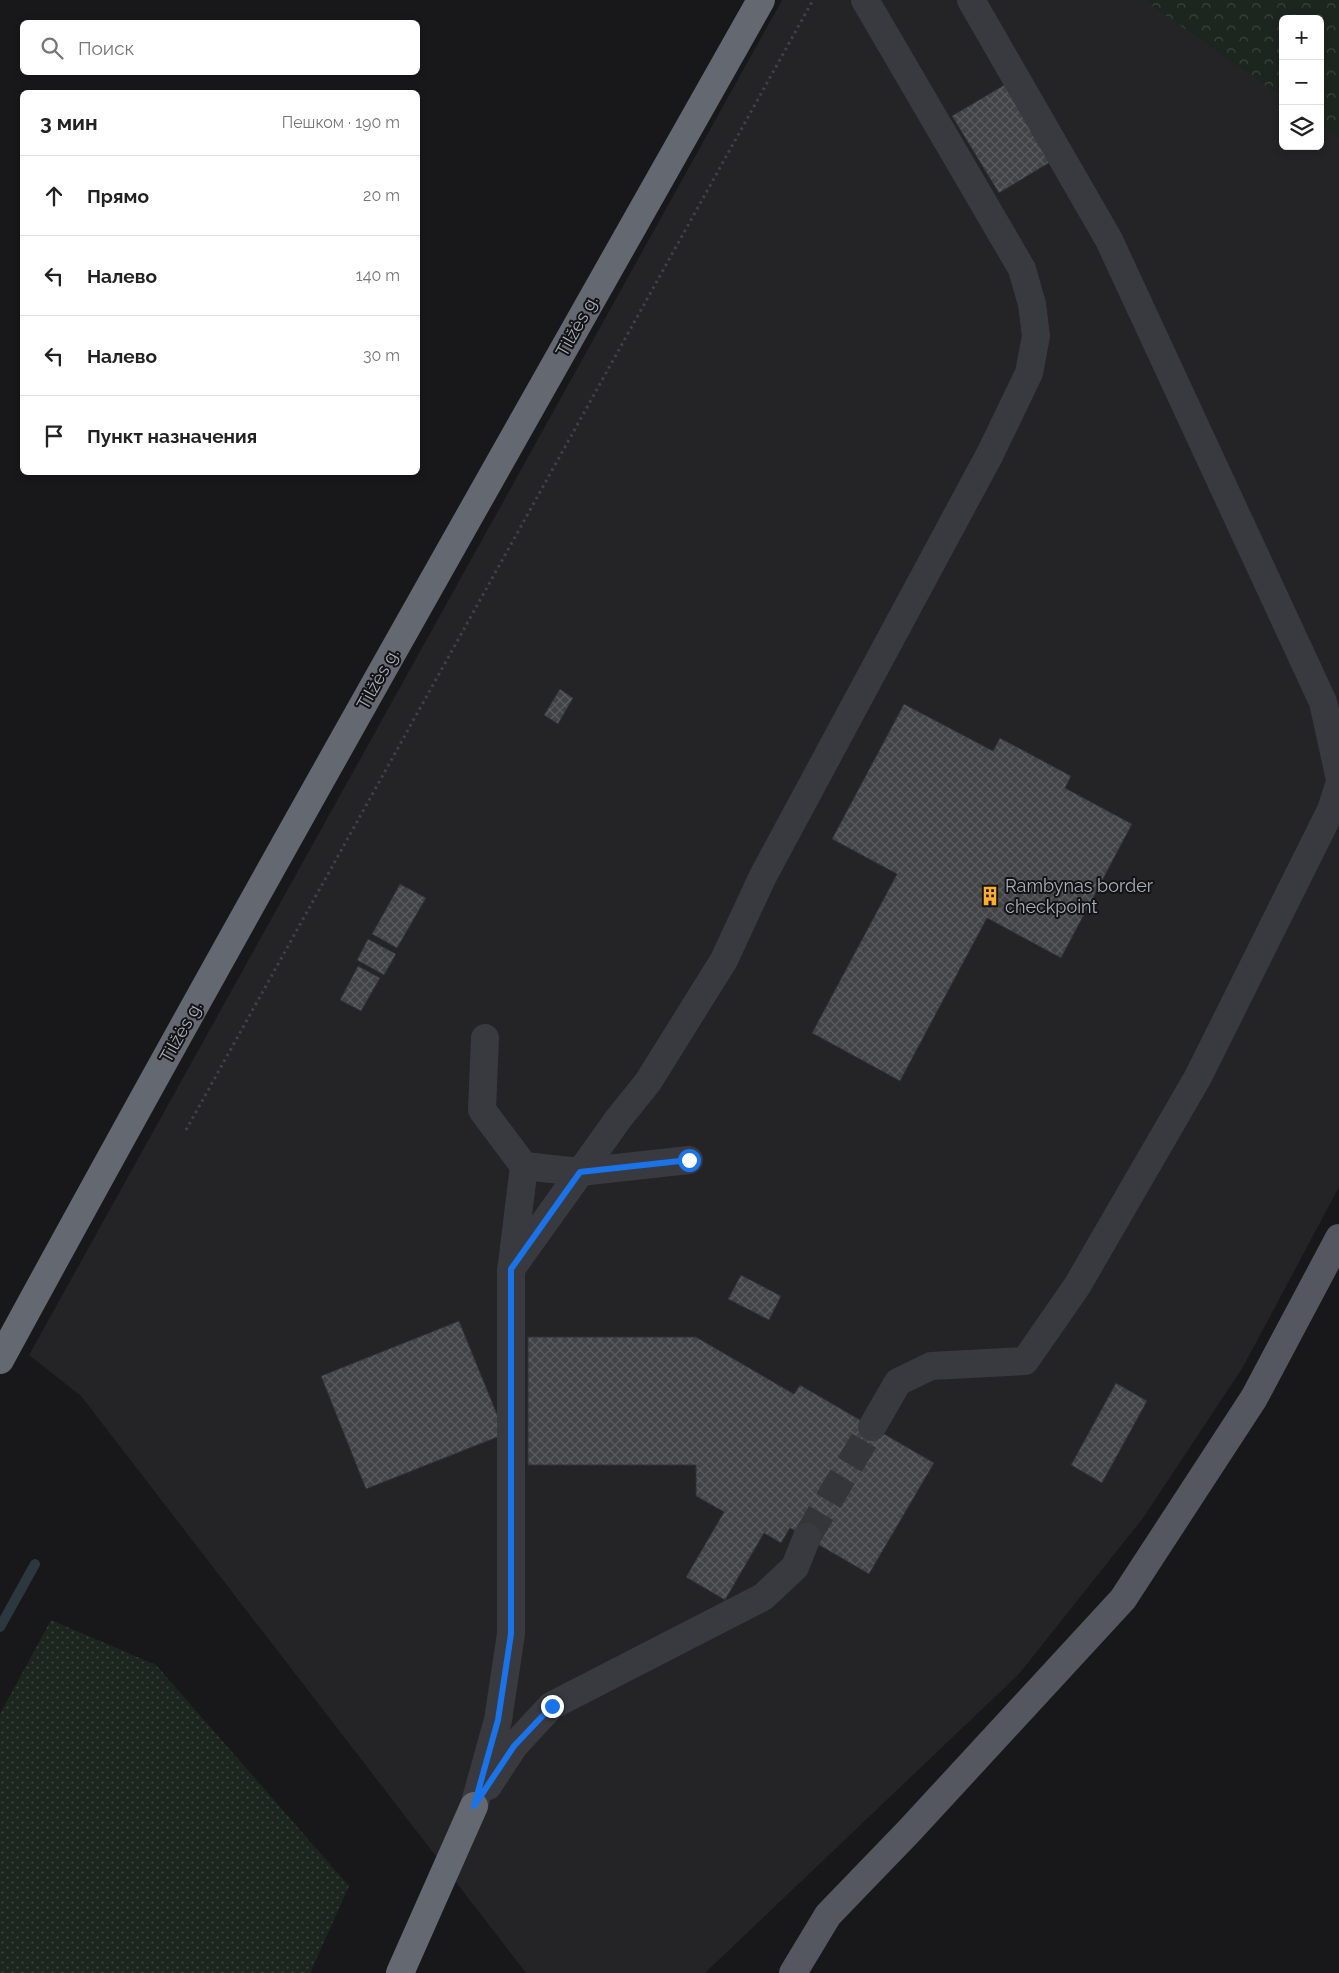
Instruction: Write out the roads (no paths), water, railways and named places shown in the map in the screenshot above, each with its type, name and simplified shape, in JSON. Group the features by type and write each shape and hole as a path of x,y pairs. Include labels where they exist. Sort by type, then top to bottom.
{"highway":[{"name":"Tilžės g.","path":"0,1360 374,685 761,0"},
{"path":"400,1973 474,1806"}],"main road":[{"path":"793,1973 828,1915 910,1830 1123,1599 1254,1398 1339,1238"}],"street":[{"path":"511,1269 619,1118 648,1082 724,960 763,876 990,454 1029,373 1036,336 1032,304 1022,268 865,0"},
{"path":"971,0 1109,240 1323,702 1339,775"},
{"path":"872,1427 898,1382 931,1366 1024,1361 1077,1286 1198,1077 1332,810 1339,785"},
{"path":"474,1806 498,1720 511,1634 511,1269 524,1166 482,1110 485,1038"},
{"path":"524,1166 580,1172 689,1160"},
{"path":"474,1806 514,1746 552,1706 763,1597 795,1567 807,1537"}],"waterway":[{"path":"0,1627 35,1564"}],"tunnel":[{"path":"807,1537 872,1427"}],"place":[{"name":"Rambynas border checkpoint","path":"990,896"}]}
